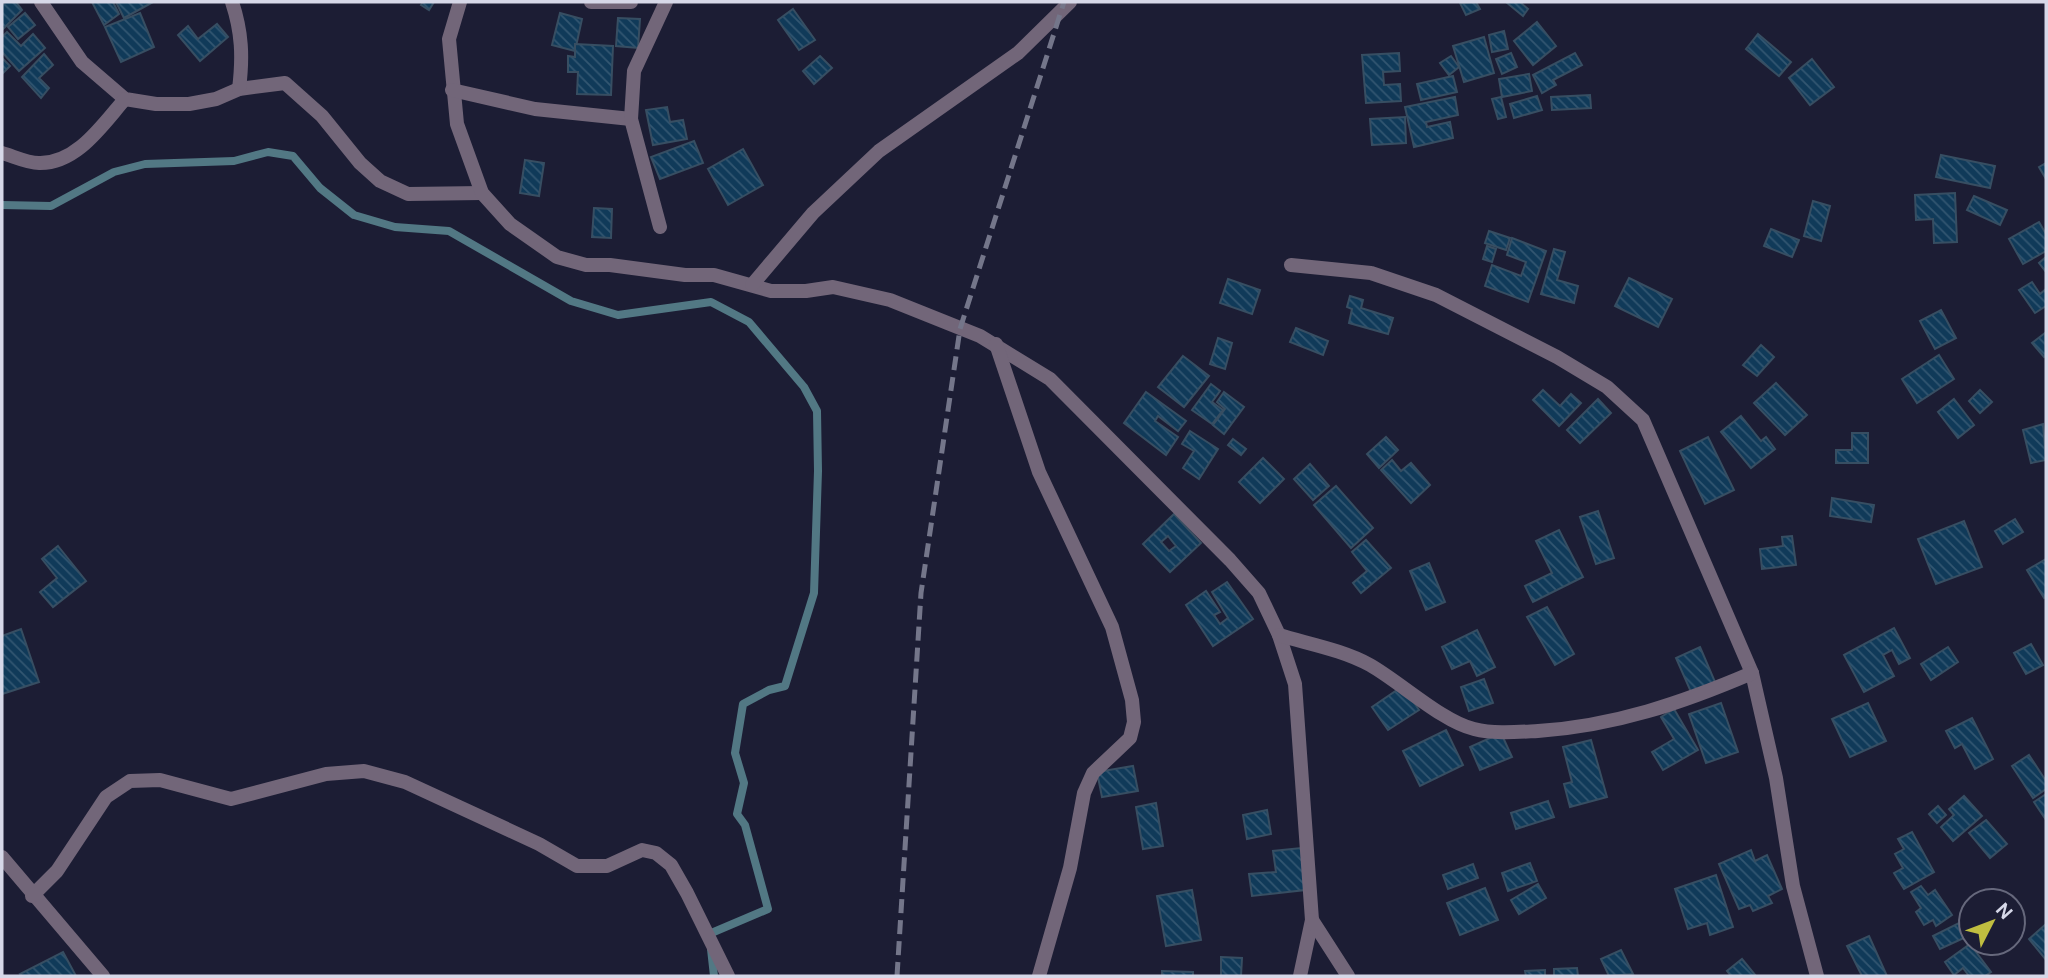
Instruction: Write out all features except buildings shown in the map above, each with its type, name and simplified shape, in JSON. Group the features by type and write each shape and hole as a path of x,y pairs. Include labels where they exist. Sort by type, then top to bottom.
{"street":[{"path":"41,2 82,62 125,99 156,104 189,104 216,99 239,89 285,83 322,116 360,163 380,181 408,194 482,192"},
{"path":"232,2 240,28 243,59 239,89"},
{"path":"460,2 449,39 457,124 482,192 510,224 558,257 586,265 610,265 685,275 714,275 771,291 833,287 890,300 996,344 1051,379 1230,560 1259,593 1279,635 1296,684 1312,920 1300,976"},
{"path":"591,2 631,2"},
{"path":"660,228 631,119 634,71 666,2"},
{"path":"752,285 813,213 879,151 1018,53 1070,2"},
{"path":"452,90 535,109 631,119"},
{"path":"2,153 40,163 68,155 90,140 125,99"},
{"path":"1291,265 1371,273 1436,295 1557,357 1606,387 1643,420 1752,673 1776,778 1794,886 1817,976"},
{"path":"996,344 1039,472 1112,627 1132,700 1134,722 1130,738 1093,773 1084,793 1070,868 1039,976"},
{"path":"1279,635 1366,663 1446,716 1473,729 1511,733 1577,728 1627,718 1691,699 1752,673"},
{"path":"32,896 57,871 106,797 130,781 160,780 232,799 326,775 364,771 405,782 539,844 577,866 607,866 642,850 656,853 671,865 728,976"},
{"path":"2,857 32,896 103,976"},
{"path":"1312,920 1348,976"}],"waterway":[{"path":"2,205 51,206 114,172 145,164 234,161 268,152 293,156 320,188 354,215 395,227 449,231 571,301 618,315 711,302 749,322 804,387 817,411 814,593 785,686 769,690 743,704 735,753 744,783 737,814 745,825 768,909 709,936"},
{"path":"711,949 714,976"}],"railway":[{"path":"897,976 921,593 960,329 1064,2"}]}
